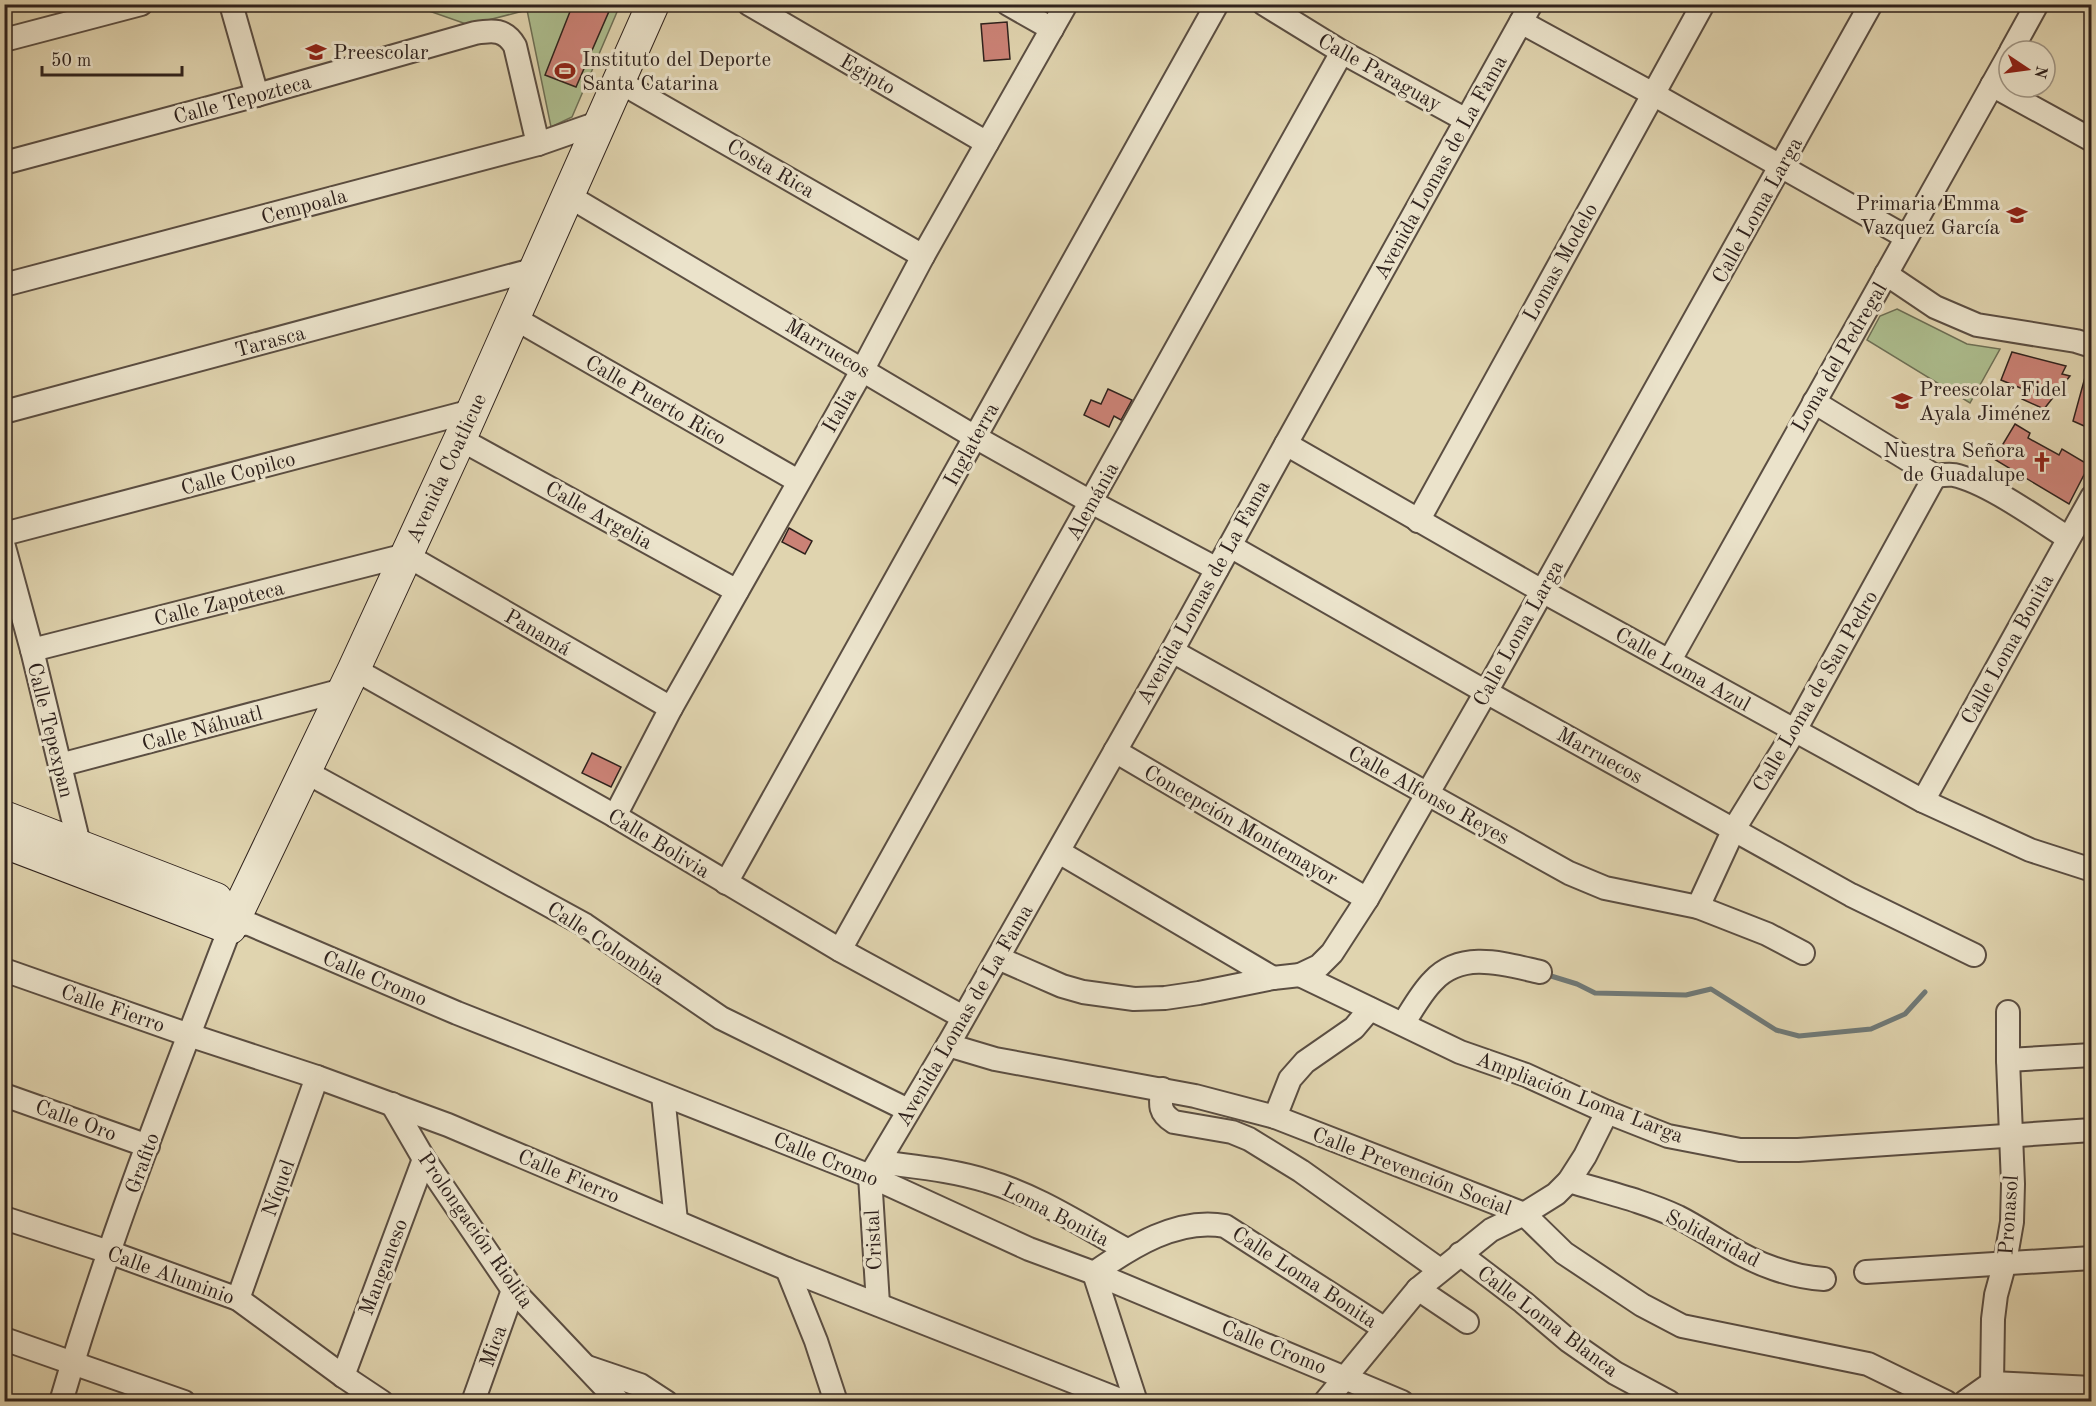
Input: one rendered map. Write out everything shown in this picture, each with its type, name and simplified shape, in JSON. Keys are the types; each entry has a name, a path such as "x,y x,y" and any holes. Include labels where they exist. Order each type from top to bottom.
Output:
{"street":[{"path":"4,40 141,4"},
{"path":"231,4 257,95"},
{"name":"Avenida Coatlicue","path":"239,920 466,425 653,4"},
{"name":"Egipto","path":"749,4 987,143"},
{"path":"1008,4 1052,29"},
{"name":"Italia","path":"615,816 670,708 863,369 923,256 1066,4"},
{"name":"Inglaterra","path":"726,883 1217,4"},
{"name":"Calle Paraguay","path":"1264,4 1342,52 1466,120"},
{"name":"Lomas Modelo","path":"1418,521 1703,4"},
{"name":"Calle Loma Larga","path":"998,958 1062,986 1083,992 1134,999 1165,998 1300,975 1319,966 1332,953 1367,898 1486,692 1871,4"},
{"name":"Loma del Pedregal","path":"2018,39 2037,4"},
{"path":"1526,13 1653,94 1906,237"},
{"name":"Avenida Lomas de La Fama","path":"875,1169 1059,852 1526,13"},
{"name":"Calle Tepozteca","path":"4,163 475,33 501,32 515,46 538,144"},
{"name":"Alemánia","path":"840,950 1342,52"},
{"name":"Loma del Pedregal","path":"1670,660 1997,76"},
{"name":"Costa Rica","path":"618,81 923,256"},
{"path":"1992,85 2091,140"},
{"name":"Cempoala","path":"4,285 538,144 601,122"},
{"name":"Marruecos","path":"567,195 975,436 1216,569"},
{"name":"Tarasca","path":"4,412 536,269"},
{"path":"1886,274 1935,307 1977,325 2076,341 2091,346"},
{"name":"Calle Puerto Rico","path":"514,318 798,481"},
{"path":"1814,402 1935,476 1951,474 1967,478 2068,538"},
{"name":"Calle Copilco","path":"4,534 466,425"},
{"name":"Calle Argelia","path":"466,425 737,591"},
{"name":"Calle Loma Azul","path":"1286,444 1542,591 1670,660 1794,732 1923,801 2030,850 2091,870"},
{"name":"Calle Loma de San Pedro","path":"1698,907 1734,829 1794,732 1935,476"},
{"name":"Calle Loma Bonita","path":"1923,801 2091,497"},
{"name":"Marruecos","path":"1230,546 1486,692 1851,895 1974,955"},
{"name":"Calle Tepexpan","path":"4,547 32,650 79,844"},
{"name":"Calle Zapoteca","path":"32,650 406,555"},
{"name":"Panamá","path":"406,555 670,708"},
{"name":"Calle Alfonso Reyes","path":"1172,651 1569,873 1588,882 1637,895 1698,907 1767,934 1803,953"},
{"name":"Calle Bolivia","path":"349,680 615,816 840,950 963,1017"},
{"name":"Calle Náhuatl","path":"60,765 349,680"},
{"name":"Concepción Montemayor","path":"1115,750 1367,898"},
{"name":"Calle Colombia","path":"306,772 585,925 722,1018 908,1110"},
{"name":"Calle Cromo","path":"4,817 79,844 239,920 457,1013 663,1095 875,1169 1029,1249 1094,1273 1402,1401"},
{"name":"Calle Cromo","path":"4,842 239,920"},
{"path":"1059,852 1273,978"},
{"name":"Grafito","path":"61,1401 109,1252 189,1035 239,920"},
{"path":"1403,1024 1431,983 1455,965 1485,961 1540,972"},
{"name":"Calle Fierro","path":"4,970 317,1077 448,1125 787,1269 1125,1401"},
{"name":"Ampliación Loma Larga","path":"1300,975 1461,1052 1526,1075 1607,1112 1668,1136 1740,1150 1798,1150 2091,1130"},
{"path":"1275,1117 1290,1079 1305,1062 1354,1028 1370,1009"},
{"name":"Pronasol","path":"1992,1383 1993,1319 1996,1295 2006,1262 2012,1222 2008,1012"},
{"name":"Calle Prevención Social","path":"948,1045 995,1059 1162,1089 1275,1117 1524,1214 1580,1264 1642,1305 1682,1326 1868,1364 1946,1401"},
{"path":"2008,1060 2091,1055"},
{"name":"Níquel","path":"238,1299 317,1077"},
{"path":"1162,1089 1161,1111 1166,1117 1174,1122 1232,1132 1250,1139 1301,1171 1440,1270"},
{"name":"Calle Oro","path":"4,1095 148,1146"},
{"path":"663,1095 676,1221"},
{"name":"Prolongación Riolita","path":"392,1104 424,1159 513,1290 612,1398"},
{"path":"1325,1401 1418,1289 1491,1230 1524,1214 1556,1194 1569,1181 1585,1156 1607,1112"},
{"name":"Manganeso","path":"342,1376 424,1159"},
{"name":"Loma Bonita","path":"875,1169 958,1173 988,1181 1052,1207 1127,1250"},
{"name":"Cristal","path":"875,1169 872,1234 878,1304"},
{"name":"Solidaridad","path":"1569,1181 1675,1215 1750,1259 1774,1268 1824,1279"},
{"name":"Calle Aluminio","path":"4,1218 109,1252 238,1299 342,1376 382,1401"},
{"name":"Calle Loma Bonita","path":"1094,1273 1127,1250 1178,1228 1211,1223 1225,1226 1385,1329"},
{"name":"Calle Loma Blanca","path":"1460,1254 1578,1347 1615,1373 1669,1401"},
{"path":"1866,1272 2091,1258"},
{"path":"787,1269 816,1341 836,1401"},
{"path":"1094,1273 1136,1401"},
{"path":"1418,1289 1467,1322"},
{"name":"Mica","path":"473,1401 513,1290"},
{"path":"4,1339 184,1401"},
{"path":"582,1365 640,1385 666,1401"},
{"path":"1965,1401 1992,1383 2091,1388"}],"green space":[{"name":"Instituto del Deporte Santa Catarina","path":"412,5 620,5 572,117 551,127 527,10 469,25"},
{"path":"1897,309 1967,344 2000,349 1970,403 1867,340 1880,316"}],"building":[{"path":"573,4 601,4 610,9 576,87 545,75"},
{"path":"1007,22 1010,59 984,61 981,24"},
{"path":"2012,352 2066,366 2062,374 2070,376 2044,409 2022,399 2023,389 2001,380"},
{"path":"2087,370 2091,370 2091,429 2073,421"},
{"path":"1108,389 1132,400 1121,420 1114,416 1109,427 1084,415 1091,400 1101,404"},
{"name":"Nuestra Señora de Guadalupe","path":"2015,424 2030,433 2028,438 2059,455 2062,449 2089,465 2069,504 1994,459"},
{"path":"789,528 812,541 805,554 782,542"},
{"path":"592,753 621,767 611,787 582,773"}],"waterway":[{"path":"1551,976 1577,984 1595,993 1686,995 1711,989 1776,1030 1799,1036 1871,1029 1905,1014 1925,992"}],"place":[{"name":"Preescolar","path":"316,52"},
{"name":"Instituto del Deporte Santa Catarina","path":"565,71"},
{"name":"Primaria Emma Vazquez García","path":"2017,215"},
{"name":"Preescolar Fidel Ayala Jiménez","path":"1902,401"},
{"name":"Nuestra Señora de Guadalupe","path":"2042,462"}]}
